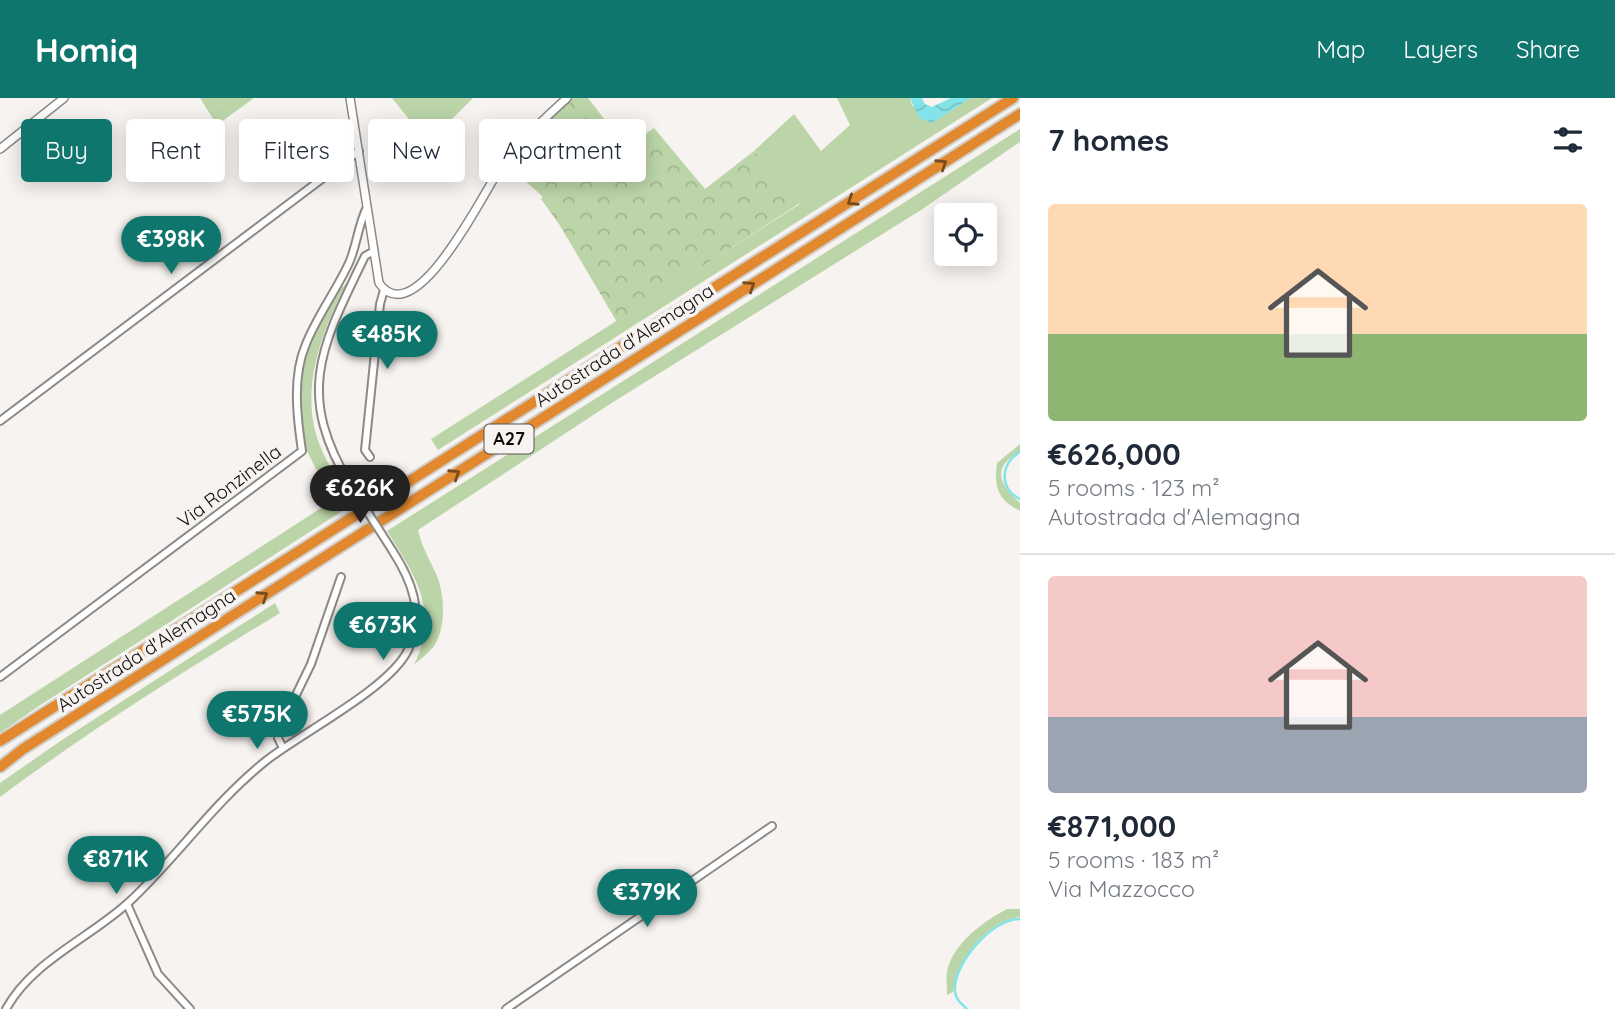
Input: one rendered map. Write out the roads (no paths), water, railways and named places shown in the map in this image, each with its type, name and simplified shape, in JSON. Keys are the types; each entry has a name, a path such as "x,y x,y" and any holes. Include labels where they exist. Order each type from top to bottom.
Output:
{"highway":[{"name":"Autostrada d'Alemagna","path":"0,741 1013,98"},
{"name":"Autostrada d'Alemagna","path":"0,767 47,734 1020,114"}],"street":[{"path":"0,149 64,98"},
{"name":"Via Ronzinella","path":"350,98 382,287 365,450 370,457"},
{"path":"382,287 392,294 409,290 435,270 452,249 501,167 519,143 567,98"},
{"path":"0,421 359,151"},
{"name":"Via Ronzinella","path":"0,677 302,451 297,418 298,378 305,345 348,265 355,248 360,222 368,205"},
{"path":"6,1009 16,992 29,979 127,904 247,777 283,748 380,683 405,655 415,626 415,599 407,575 333,455 323,430 318,403 318,374 322,355 365,256 374,251"},
{"path":"283,748 278,738 279,730 311,664 341,577"},
{"path":"506,1009 772,826"},
{"path":"127,904 158,974 190,1009"}],"water":[{"path":"910,98 922,98 925,104 932,107 951,98 971,98 932,123 919,118"}],"waterway":[{"path":"1020,452 1009,463 1005,476 1008,489 1020,499"},
{"path":"967,1009 958,1000 955,992 956,981 967,956 998,926 1020,919"}]}
